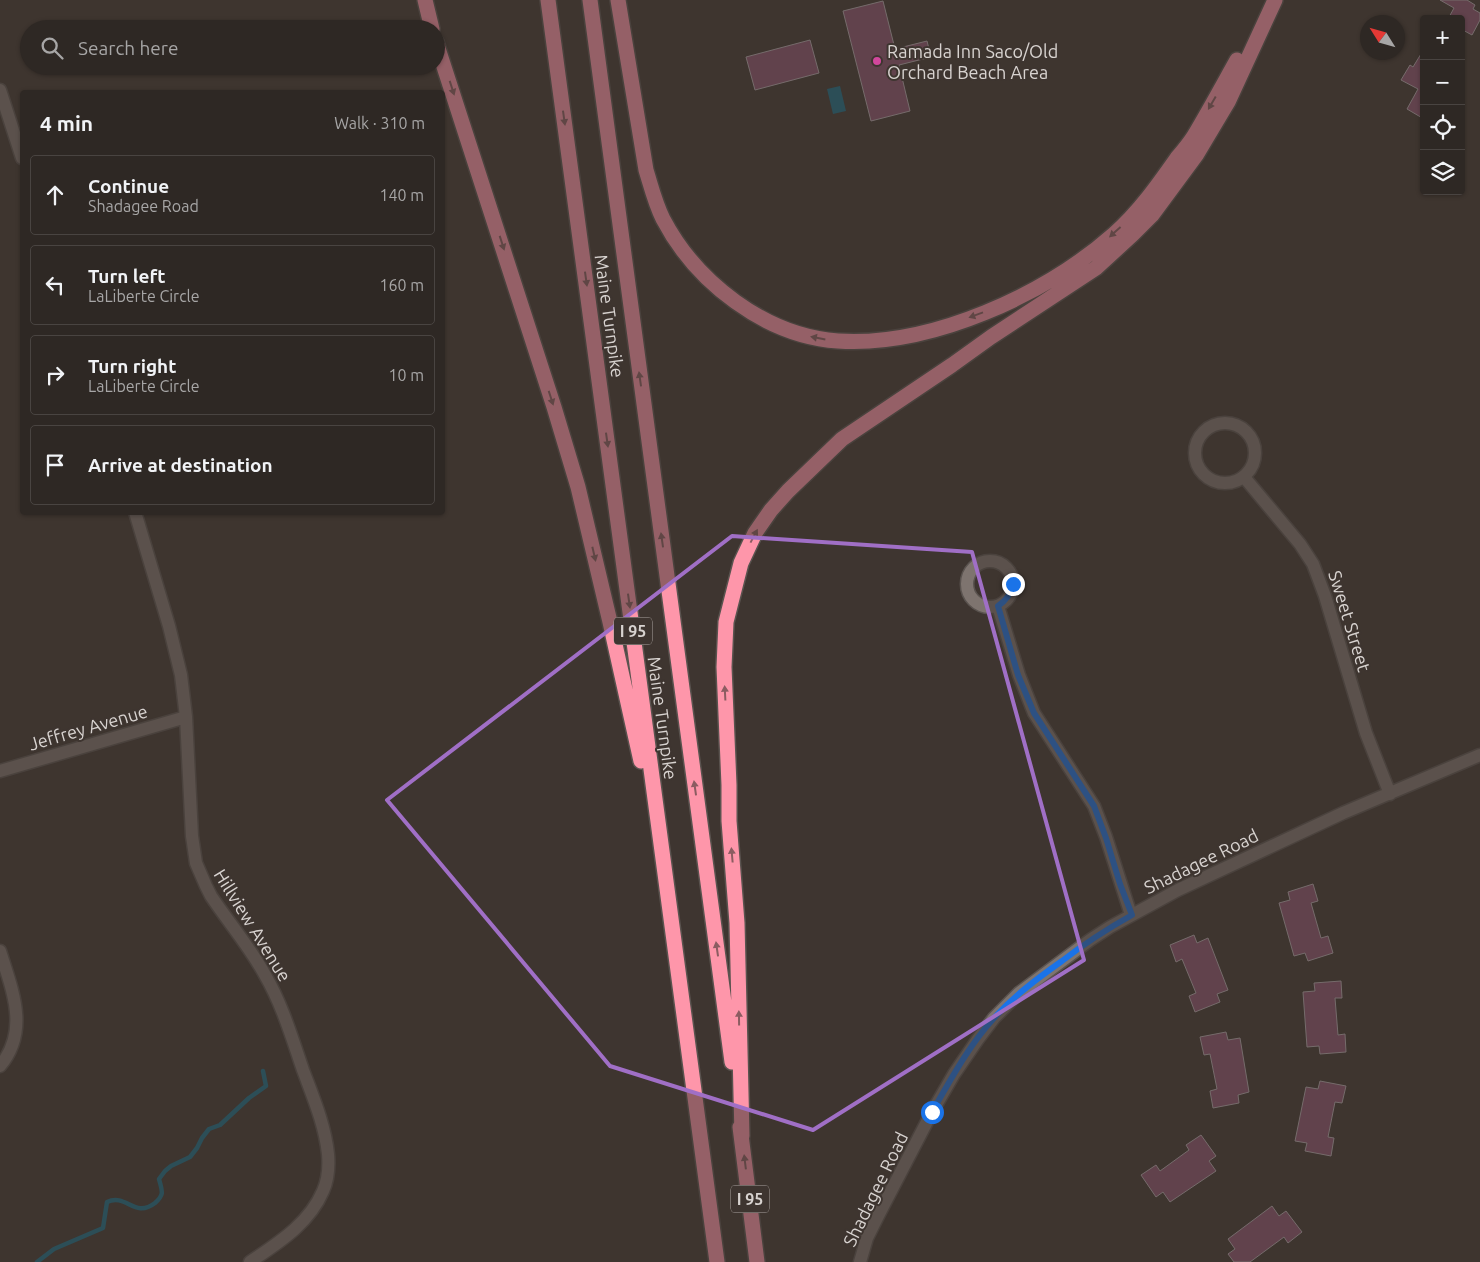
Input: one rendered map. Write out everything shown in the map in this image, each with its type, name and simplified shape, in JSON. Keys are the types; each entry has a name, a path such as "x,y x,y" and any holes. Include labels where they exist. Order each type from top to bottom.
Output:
{"highway":[{"path":"424,0 430,20"},
{"path":"541,0 560,84"},
{"name":"Maine Turnpike","path":"548,0 717,1262"},
{"name":"Maine Turnpike","path":"590,0 742,1136 757,1262"},
{"path":"618,0 646,170 653,196 662,218 675,239 702,274 716,287 758,316 782,327 816,338 858,341 878,340 920,333 945,326 1009,302 1063,272 1114,234 1134,214 1193,137 1273,0"},
{"path":"742,1136 737,923 729,821 724,667 726,622 742,563 755,533 771,510 788,491 842,439 999,331 1096,268 1133,234 1152,214 1193,160 1228,102 1273,0"},
{"path":"445,70 554,407 578,488 664,864"}],"street":[{"path":"0,90 20,152"},
{"path":"1227,423 1244,429 1250,436 1254,444 1254,462 1244,477 1228,484 1219,483 1210,480 1198,467 1195,450 1202,433 1209,427 1227,423"},
{"name":"Sweet Street","path":"1244,477 1300,544 1313,564 1325,596 1366,733 1390,794"},
{"name":"Hillview Avenue","path":"136,515 169,626 181,675 186,717 192,836 196,862 211,896 254,956 274,992 290,1031 319,1115 326,1142 328,1168 323,1191 310,1212 291,1233 250,1262"},
{"path":"998,606 1018,675 1034,713 1094,806 1132,915"},
{"name":"Jeffrey Avenue","path":"0,771 186,717"},
{"name":"Shadagee Road","path":"860,1262 868,1238 932,1112 954,1074 978,1039 1006,1005 1035,980 1090,940 1132,915 1212,873 1342,813 1480,755"},
{"path":"0,951 14,1000 17,1022 14,1041 8,1055 0,1066"}],"highlighted area":[{"path":"732,536 972,552 1084,960 813,1130 610,1066 387,800"}],"water":[{"path":"840,86 846,111 833,114 827,89"}],"building":[{"path":"1440,0 1467,0 1475,5 1473,9 1480,13 1480,20 1472,35 1465,31 1465,15 1450,15 1454,8"},
{"name":"Ramada Inn Saco/Old Orchard Beach Area","path":"883,1 895,49 927,41 931,57 899,65 910,111 871,121 843,11"},
{"path":"810,40 819,73 755,90 746,57"},
{"path":"1420,56 1420,117 1407,109 1418,89 1401,80 1410,65 1413,67"},
{"path":"1313,884 1318,901 1311,903 1321,938 1328,936 1333,953 1308,961 1305,953 1294,956 1279,903 1290,900 1288,892"},
{"path":"1194,935 1197,943 1208,938 1228,990 1217,994 1220,1002 1195,1012 1189,996 1196,993 1182,959 1176,962 1170,945"},
{"path":"1341,981 1342,998 1335,998 1338,1035 1345,1034 1346,1052 1320,1054 1319,1046 1307,1047 1303,992 1315,991 1314,983"},
{"path":"1226,1032 1228,1040 1240,1038 1249,1092 1238,1095 1239,1103 1213,1108 1210,1091 1217,1089 1210,1054 1204,1055 1200,1037"},
{"path":"1320,1081 1346,1086 1342,1103 1335,1102 1328,1137 1334,1138 1331,1156 1305,1151 1307,1143 1295,1141 1306,1087 1318,1089"},
{"path":"1201,1135 1216,1156 1209,1161 1216,1171 1170,1202 1163,1192 1156,1197 1141,1175 1156,1165 1160,1171 1189,1150 1186,1145"},
{"path":"1272,1206 1279,1216 1286,1211 1302,1232 1288,1243 1284,1237 1250,1262 1234,1262 1228,1254 1235,1249 1228,1239"}],"waterway":[{"path":"37,1262 54,1249 103,1228 107,1202 120,1201 141,1208 155,1203 161,1195 162,1189 159,1179 165,1171 190,1157 209,1129 220,1125 249,1098 266,1086 263,1071"}],"place":[{"name":"Ramada Inn Saco/Old Orchard Beach Area","path":"877,61"}],"route":[{"path":"932,1112 954,1074 978,1039 1006,1005 1035,980 1090,940 1132,915 1094,806 1042,727 1018,675 998,606 1005,602 1012,592 1013,584"}]}
